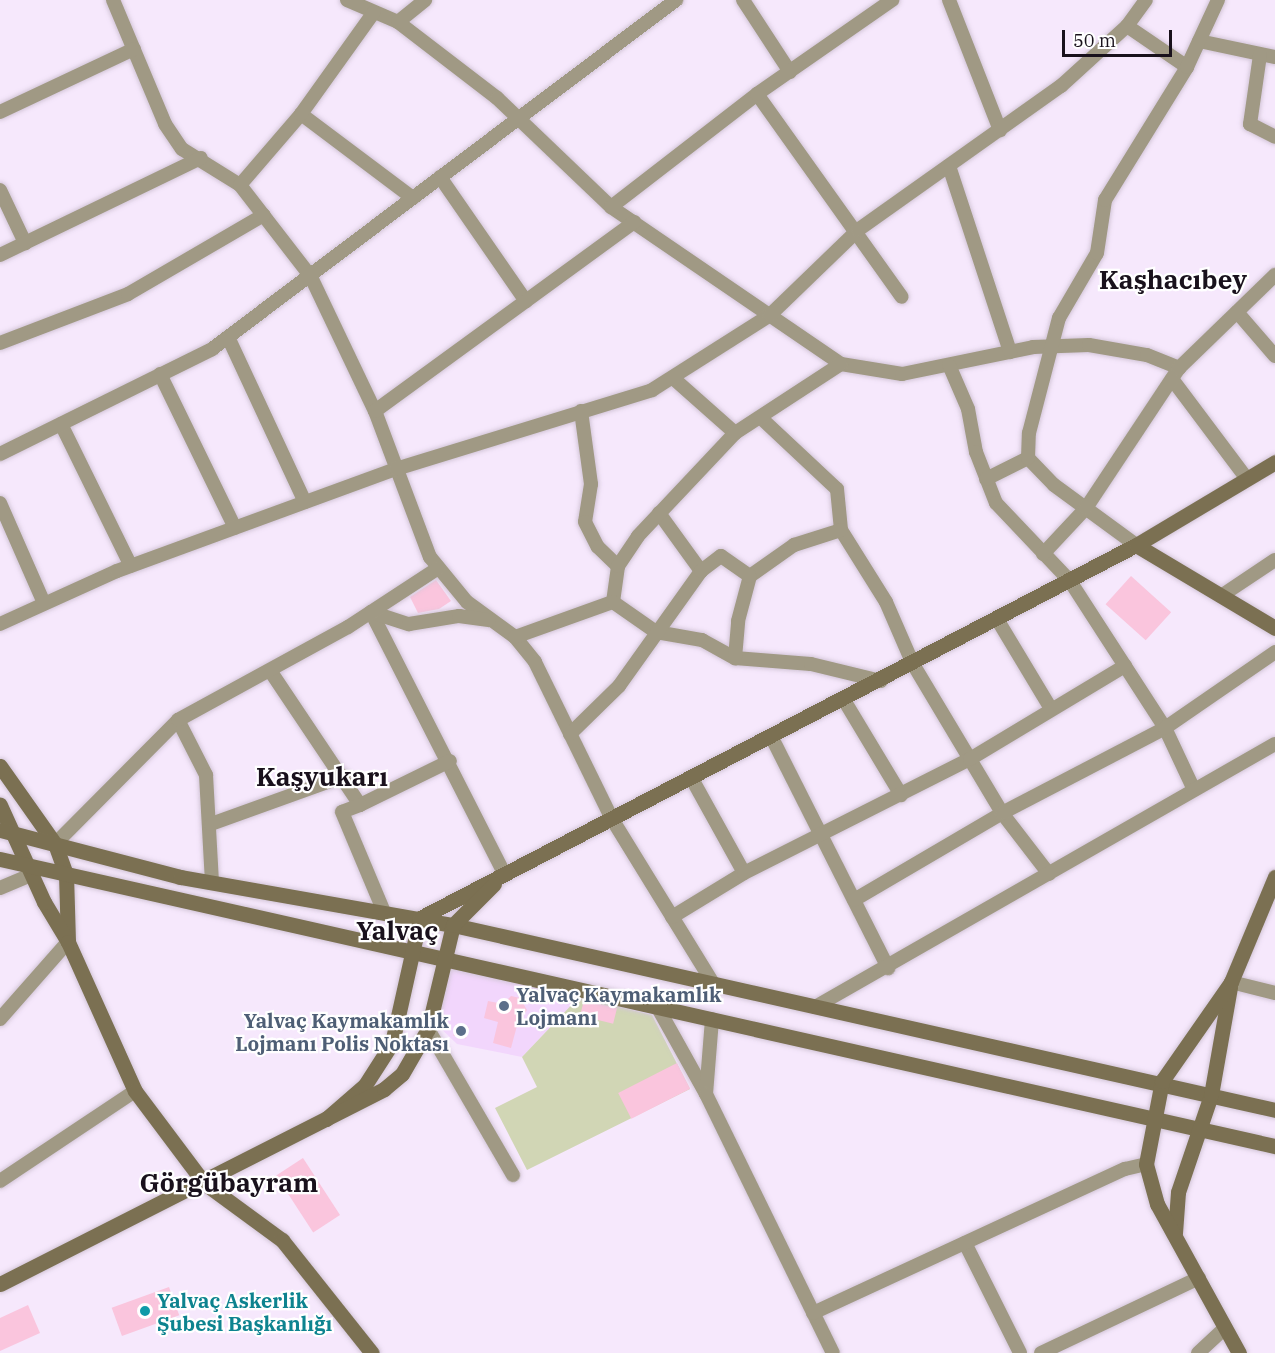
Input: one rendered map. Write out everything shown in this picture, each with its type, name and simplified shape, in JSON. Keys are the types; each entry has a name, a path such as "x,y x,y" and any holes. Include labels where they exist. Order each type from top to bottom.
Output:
{"street":[{"path":"113,0 165,124 182,149 201,158 240,185 311,277 375,411 396,469 438,568 467,603 515,637 535,662 612,819 713,983"},
{"path":"347,0 398,22 516,116 611,207 841,364 902,374 1010,352 1054,346 1089,345 1146,354 1175,373 1247,479"},
{"path":"398,22 425,0"},
{"path":"0,454 160,374 228,337 311,277 516,116 676,0"},
{"path":"743,0 790,72"},
{"path":"611,207 758,94 892,0"},
{"path":"949,0 1000,130"},
{"path":"0,624 131,566 396,469 652,390 770,315 858,230 1061,86 1127,26 1146,0"},
{"path":"1028,458 1029,433 1054,346 1059,318 1097,253 1106,200 1187,67 1218,0"},
{"path":"240,185 301,114 374,12"},
{"path":"1127,26 1187,67"},
{"path":"1199,41 1275,57"},
{"path":"0,111 134,49"},
{"path":"1260,55 1250,124 1275,137"},
{"path":"758,94 858,230 902,297"},
{"path":"301,114 413,198"},
{"path":"0,255 201,158"},
{"path":"949,166 1010,352"},
{"path":"440,177 526,301"},
{"path":"0,190 25,243"},
{"path":"0,344 128,294 264,215"},
{"path":"375,411 634,222"},
{"path":"1043,554 1086,508 1175,373 1275,275"},
{"path":"1237,312 1275,356"},
{"path":"228,337 305,502"},
{"path":"613,603 618,566 659,513 735,433 841,364"},
{"path":"949,365 968,409 986,479 996,503 1070,580 1165,728 1194,790"},
{"path":"160,374 235,528"},
{"path":"673,378 735,433"},
{"path":"581,411 591,484 585,522 598,546 618,566"},
{"path":"761,418 837,489 841,530 886,602 913,664 1002,813 1049,874"},
{"path":"61,424 131,566"},
{"path":"986,479 1028,458"},
{"path":"1028,458 1086,508 1136,546 1275,628"},
{"path":"326,1119 365,1085 392,1043 420,918 504,873 772,738 1136,546 1275,462"},
{"path":"0,503 44,603"},
{"path":"659,513 701,570"},
{"path":"735,658 738,621 750,576 794,545 841,530"},
{"path":"570,734 619,686 701,570 721,556 750,576"},
{"path":"1221,596 1275,560"},
{"path":"55,844 178,720 228,689 271,672 371,612 438,568"},
{"path":"613,603 656,632 702,640 735,658 811,664 881,681"},
{"path":"515,637 613,603"},
{"path":"371,612 409,624 459,616 492,620"},
{"path":"371,612 450,761 504,873"},
{"path":"998,619 1051,709"},
{"path":"854,900 1002,813 1165,728 1275,652"},
{"path":"672,917 744,873 822,837 970,759 1125,666"},
{"path":"271,672 344,776 360,805"},
{"path":"844,700 901,795"},
{"path":"178,720 206,775 211,824 212,882"},
{"path":"772,738 888,968"},
{"path":"815,1007 888,968 1275,744"},
{"path":"384,912 342,812 450,761"},
{"path":"0,766 55,844 66,874 68,942 0,1019"},
{"path":"211,824 344,776"},
{"path":"692,778 744,873"},
{"path":"0,805 6,831 32,871 68,942 135,1091 204,1183 282,1240 372,1353"},
{"path":"6,831 212,882 453,925 815,1007 1162,1081 1275,1110"},
{"path":"0,860 32,871 66,874 1202,1132 1275,1146"},
{"path":"0,888 32,871"},
{"path":"0,1284 361,1103 402,1074 428,1029 453,925 504,873"},
{"path":"1239,1353 1157,1204 1146,1164 1152,1119 1162,1081 1231,981 1275,877"},
{"path":"1231,981 1275,993"},
{"path":"1175,1233 1178,1192 1202,1132 1212,1095 1231,981"},
{"path":"658,1008 706,1094 833,1353"},
{"path":"706,1094 712,1019"},
{"path":"428,1029 513,1175"},
{"path":"0,1181 135,1091"},
{"path":"813,1313 965,1243 1146,1164"},
{"path":"965,1243 1020,1353"},
{"path":"1041,1353 1199,1278"},
{"path":"1198,1353 1226,1328"}],"shaded area":[{"name":"Yalvaç Kaymakamlık Lojmanı","path":"447,966 579,997 522,1057 457,1044 433,1021"}],"green space":[{"path":"579,997 652,1015 690,1089 527,1170 495,1108 537,1087 522,1057"}],"building":[{"path":"1131,576 1171,612 1146,640 1106,604"},
{"path":"436,580 451,601 439,609 418,613 410,597"},
{"name":"Yalvaç Kaymakamlık Lojmanı","path":"511,996 520,998 527,1010 518,1022 511,1048 493,1043 498,1022 484,1018 488,1001 503,1004"},
{"path":"584,1000 617,1008 613,1024 580,1016"},
{"name":"Yalvaç Kaymakamlık Lojmanı Polis Noktası","path":"456,1024 469,1027 466,1039 453,1036"},
{"path":"677,1063 690,1089 631,1119 618,1093"},
{"path":"303,1158 340,1215 313,1232 276,1175"},
{"name":"Yalvaç Askerlik Şubesi Başkanlığı","path":"169,1287 179,1315 122,1336 112,1308"},
{"path":"28,1305 40,1333 0,1351 0,1318"}],"place":[{"name":"Yalvaç Kaymakamlık Lojmanı","path":"504,1006"},
{"name":"Yalvaç Kaymakamlık Lojmanı Polis Noktası","path":"461,1031"},
{"name":"Yalvaç Askerlik Şubesi Başkanlığı","path":"145,1311"}],"district":[{"name":"Kaşhacıbey","path":"1173,280"},
{"name":"Kaşyukarı","path":"322,777"},
{"name":"Yalvaç","path":"397,931"},
{"name":"Görgübayram","path":"229,1183"}]}
